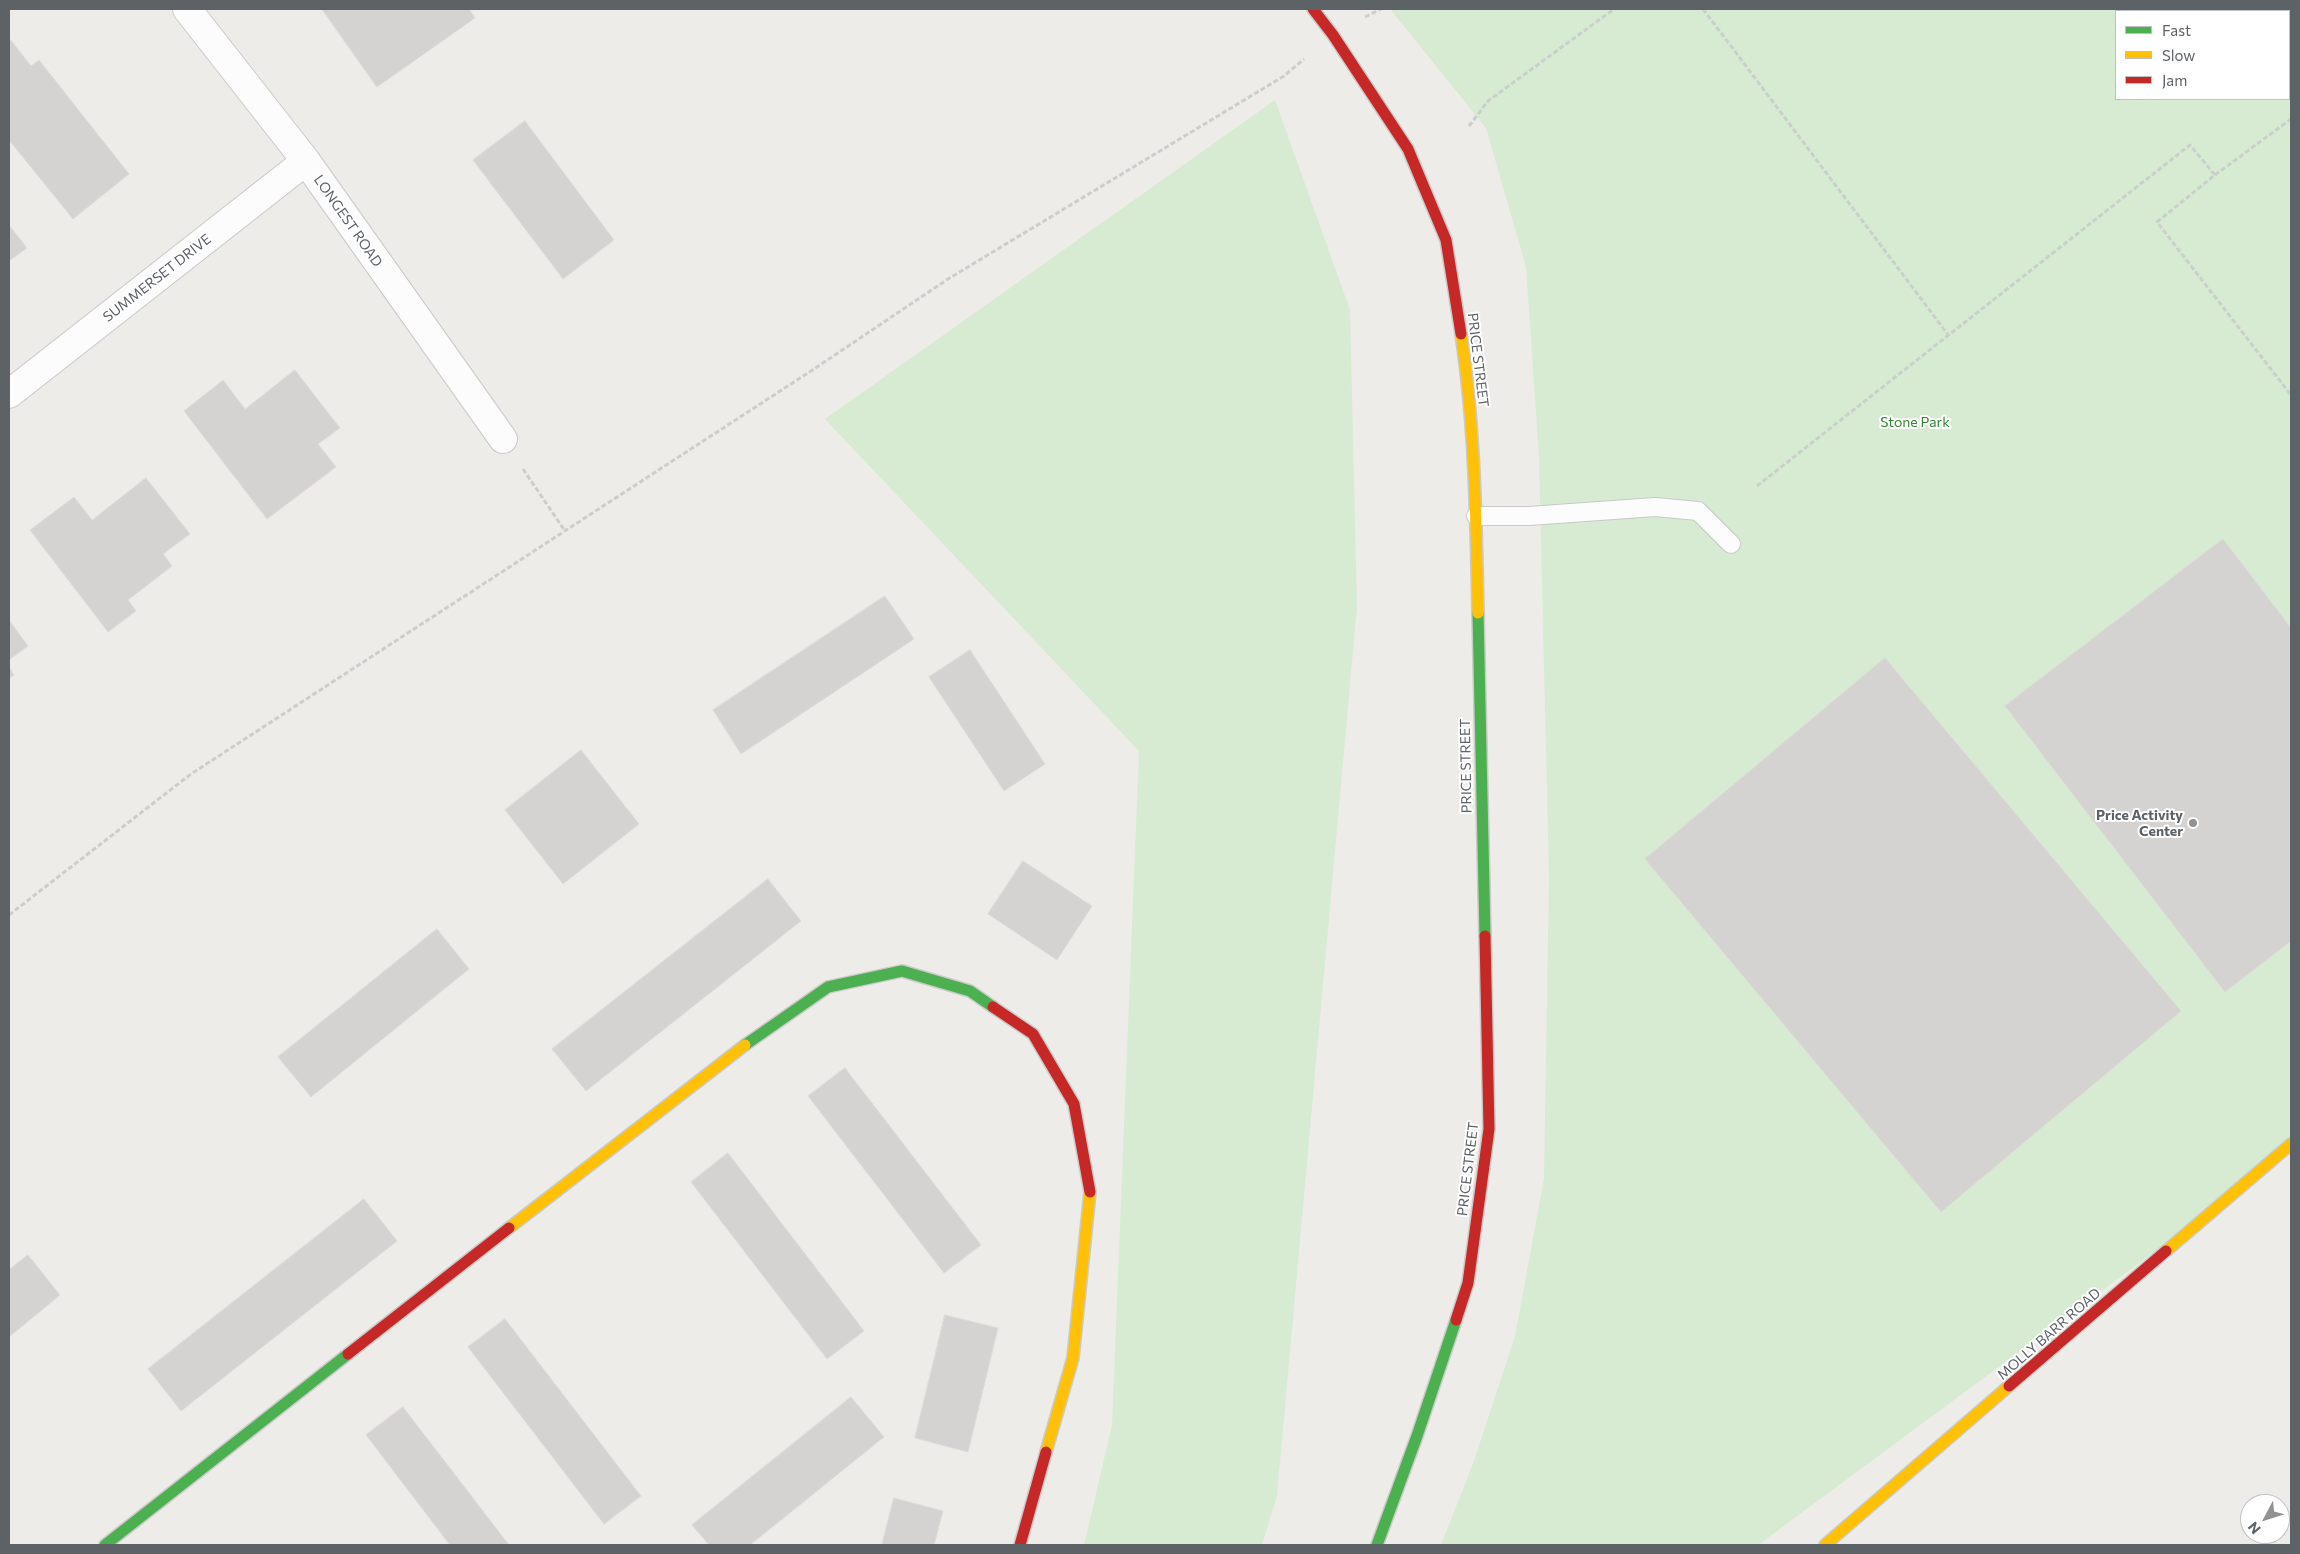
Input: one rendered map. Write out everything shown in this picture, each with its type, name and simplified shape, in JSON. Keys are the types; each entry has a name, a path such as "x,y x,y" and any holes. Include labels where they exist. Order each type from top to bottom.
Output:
{"street":[{"name":"LONGEST ROAD","path":"187,9 306,161 503,439"},
{"name":"PRICE STREET","path":"1313,9 1333,35 1408,149 1446,240 1468,381 1476,516 1489,1129 1468,1284 1417,1436 1377,1545"},
{"name":"SUMMERSET DRIVE","path":"9,394 306,161"},
{"path":"105,1545 536,1206 769,1026 828,987 902,972 970,991 1033,1034 1074,1104 1090,1188 1073,1358 1020,1545"},
{"name":"MOLLY BARR ROAD","path":"1825,1545 2291,1144"}],"lane":[{"path":"1476,516 1529,516 1655,506 1698,511 1731,544"}],"path":[{"path":"1469,126 1488,101 1614,9"},
{"path":"1703,9 1949,336"},
{"path":"9,915 191,774 814,369 948,279 1284,76 1333,35"},
{"path":"2291,119 2215,175 2157,222 2291,395"},
{"path":"1756,486 2190,145 2215,175"},
{"path":"503,439 565,531"}],"green space":[{"name":"Stone Park","path":"1390,9 2291,9 2291,1143 2242,1187 1758,1545 1441,1545 1474,1461 1515,1336 1544,1179 1549,876 1539,457 1526,267 1486,128"},
{"path":"1275,100 1350,310 1357,607 1277,1496 1262,1545 1084,1545 1112,1425 1139,751 825,419"}],"building":[{"path":"322,9 469,9 475,18 377,87"},
{"path":"9,38 31,66 39,60 129,174 73,219 9,140"},
{"path":"525,121 614,240 563,279 473,160"},
{"path":"9,225 27,248 9,261"},
{"path":"295,370 340,428 318,444 336,467 267,519 184,411 223,380 245,409"},
{"path":"146,478 190,534 163,554 172,566 128,600 136,611 108,632 30,530 74,497 92,520"},
{"name":"Price Activity Center","path":"2223,539 2291,628 2291,941 2225,992 2005,706"},
{"path":"885,596 914,639 741,754 713,710"},
{"path":"9,620 28,646 9,660"},
{"path":"970,650 1045,764 1004,791 929,677"},
{"path":"1885,658 2181,1011 1941,1212 1645,859"},
{"path":"9,667 14,675 9,679"},
{"path":"581,750 639,824 563,884 505,810"},
{"path":"1023,861 1092,906 1057,960 988,914"},
{"path":"768,879 801,921 586,1091 552,1049"},
{"path":"437,929 469,969 311,1097 278,1057"},
{"path":"845,1068 981,1245 944,1273 808,1096"},
{"path":"728,1153 864,1331 827,1359 691,1182"},
{"path":"364,1199 397,1241 181,1411 148,1369"},
{"path":"28,1255 60,1295 9,1337 9,1270"},
{"path":"945,1315 998,1328 968,1452 915,1438"},
{"path":"505,1319 641,1496 604,1524 468,1347"},
{"path":"851,1397 884,1437 750,1545 709,1545 692,1525"},
{"path":"403,1407 509,1545 450,1545 366,1435"},
{"path":"894,1498 943,1511 934,1545 882,1545"}],"traffic: fast":[{"path":"1478,613 1485,936"},
{"path":"745,1045 828,987 902,971 970,991 993,1007"},
{"path":"1377,1545 1417,1436 1456,1320"},
{"path":"105,1545 348,1354"}],"traffic: slow":[{"path":"1461,334 1472,438 1478,613"},
{"path":"509,1228 745,1045"},
{"path":"2166,1251 2291,1144"},
{"path":"1046,1452 1073,1358 1090,1192"},
{"path":"1825,1545 2009,1386"}],"traffic: jam":[{"path":"1313,9 1333,35 1408,149 1446,240 1461,334"},
{"path":"1456,1320 1468,1283 1489,1129 1485,936"},
{"path":"993,1007 1033,1034 1074,1104 1090,1192"},
{"path":"348,1354 509,1228"},
{"path":"2009,1386 2166,1251"},
{"path":"1020,1545 1046,1452"}],"place":[{"name":"Price Activity Center","path":"2193,823"}]}
